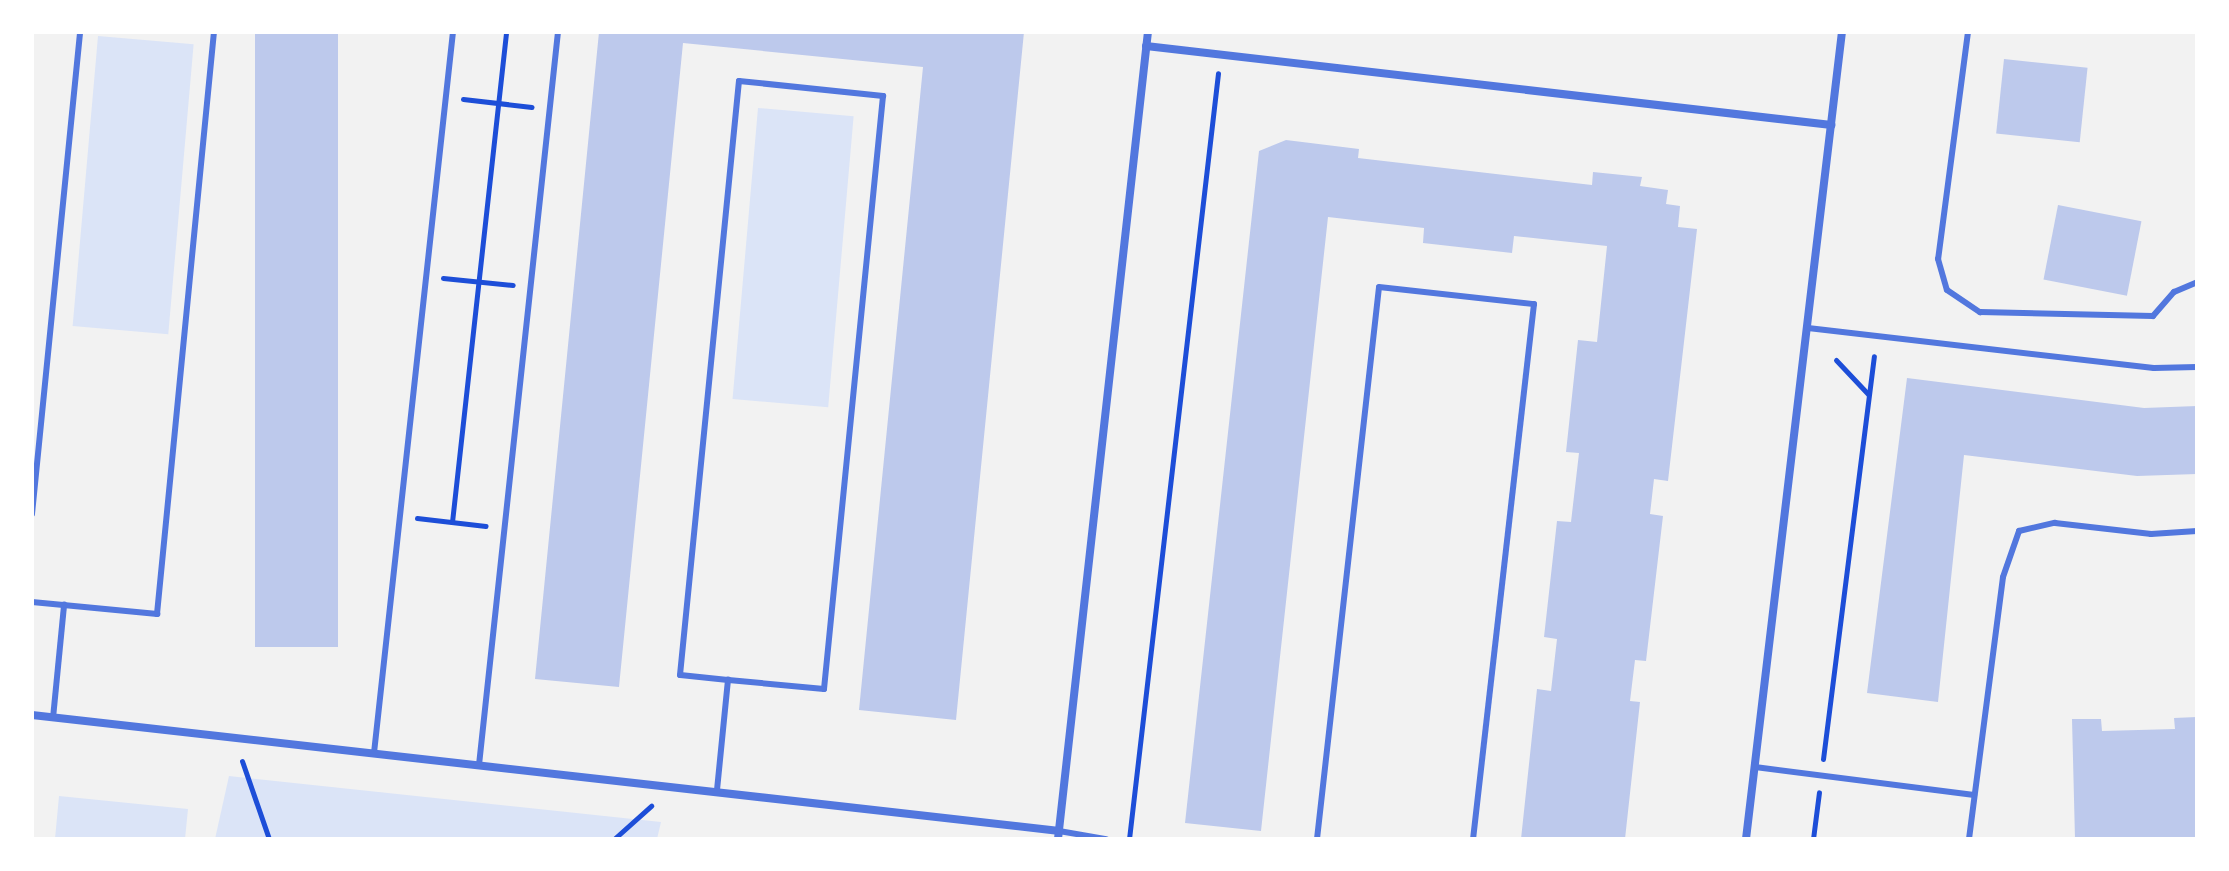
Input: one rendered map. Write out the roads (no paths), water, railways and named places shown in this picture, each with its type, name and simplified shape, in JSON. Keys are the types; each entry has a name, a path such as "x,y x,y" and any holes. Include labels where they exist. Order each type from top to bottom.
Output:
{"street":[{"path":"32,715 717,790 1059,835 1148,32"},
{"path":"1746,839 1842,32"},
{"path":"1146,46 1831,125"}],"lane":[{"path":"32,514 80,32"},
{"path":"32,602 157,614 214,32"},
{"path":"374,753 453,32"},
{"path":"479,765 558,32"},
{"path":"1968,32 1938,259 1947,290 1980,312 2153,316 2174,292 2197,282"},
{"path":"739,81 883,96 824,689 728,680 680,675 739,81"},
{"path":"1317,839 1379,287 1534,304 1473,839"},
{"path":"1808,328 2154,368 2197,367"},
{"path":"1969,839 2003,577 2019,531 2055,523 2151,534 2197,531"},
{"path":"53,718 64,605"},
{"path":"717,790 728,680"},
{"path":"1755,767 1974,795"},
{"path":"1059,835 1106,839"}]}
